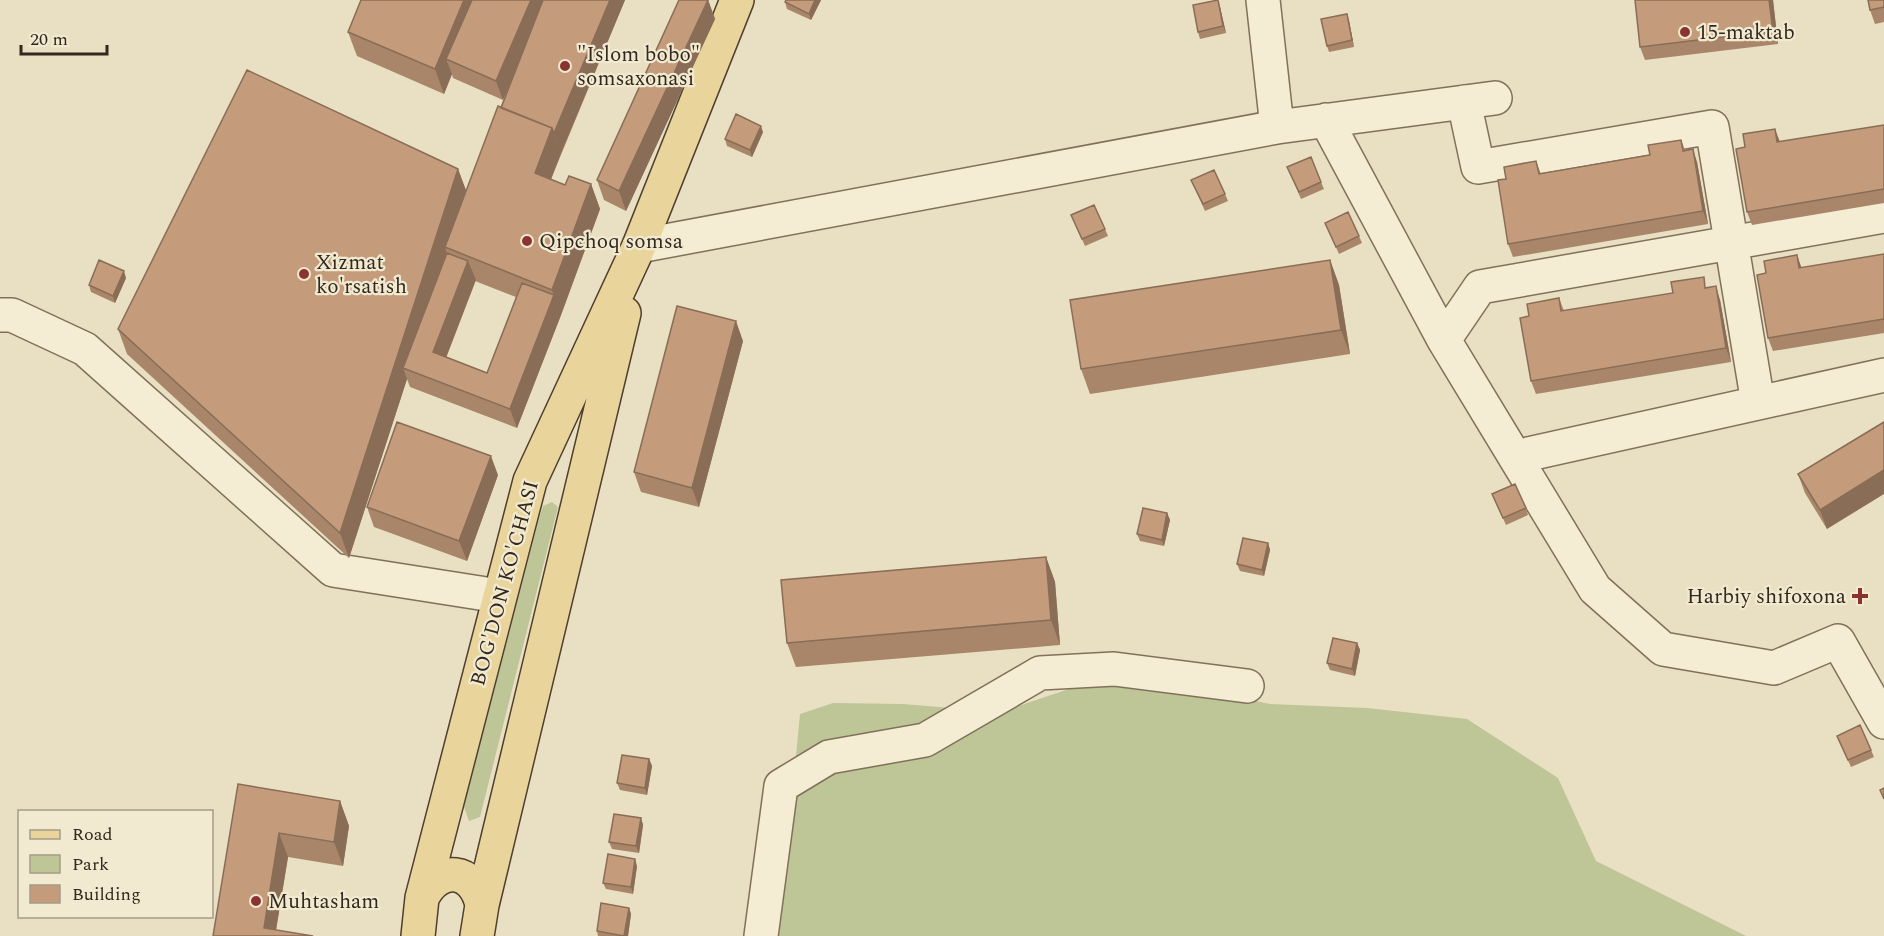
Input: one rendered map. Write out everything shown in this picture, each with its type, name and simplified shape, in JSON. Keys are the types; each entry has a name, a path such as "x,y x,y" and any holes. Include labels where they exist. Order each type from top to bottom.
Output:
{"main road":[{"name":"BOG'DON KO'CHASI","path":"418,936 422,898 530,481 639,246 733,1"},
{"name":"BOG'DON KO'CHASI","path":"480,921 639,246"},
{"path":"422,898 428,885 440,876 455,874 469,880 479,891 480,921"}],"street":[{"path":"1263,0 1277,127"},
{"path":"639,246 1277,127 1480,100 1478,167 1713,127 1730,245 1758,403"},
{"path":"1326,120 1444,340 1595,589 1663,649 1774,668 1838,641 1884,722"},
{"path":"1444,340 1480,287 1730,245 1884,216"},
{"path":"0,315 12,315 85,349 333,570 499,596"},
{"path":"1515,457 1884,375"},
{"path":"761,936 782,786 829,757 925,740 1040,673 1114,669 1248,686"}],"green space":[{"path":"552,502 558,507 480,817 469,821 464,807 537,526 543,506"},
{"path":"1081,685 1198,689 1270,704 1367,708 1467,719 1558,778 1596,861 1746,936 779,936 800,714 833,703 903,704 1000,712"}],"building":[{"path":"361,0 464,0 435,69 348,32"},
{"path":"472,0 531,0 496,81 446,59"},
{"name":"\"Islom bobo\" somsaxonasi","path":"543,0 610,0 554,133 552,128 501,108"},
{"path":"679,0 708,0 619,191 597,180"},
{"path":"786,0 815,0 809,14 785,2"},
{"path":"1218,0 1223,26 1198,32 1193,5"},
{"path":"1635,0 1769,0 1773,31 1640,47"},
{"path":"1868,0 1884,0 1884,7 1870,10"},
{"path":"1347,14 1352,40 1327,46 1321,19"},
{"name":"Xizmat ko'rsatish","path":"247,70 458,169 340,533 118,329"},
{"name":"Qipchoq somsa","path":"498,106 552,128 535,173 565,185 569,176 591,184 552,290 445,247"},
{"path":"736,114 761,126 750,150 725,139"},
{"path":"1884,125 1884,189 1747,212 1736,149 1745,147 1743,134 1775,129 1777,142"},
{"path":"1681,140 1683,151 1693,149 1703,211 1508,244 1498,180 1506,179 1504,167 1536,161 1539,174 1650,155 1648,145"},
{"path":"1311,157 1321,182 1299,192 1287,167"},
{"path":"1214,170 1225,194 1203,204 1191,180"},
{"path":"1094,205 1105,229 1082,239 1071,215"},
{"path":"1348,212 1359,236 1336,247 1325,223"},
{"path":"447,253 468,261 433,352 487,373 522,283 554,295 510,409 403,368"},
{"path":"1884,254 1884,319 1768,338 1757,275 1766,273 1764,261 1797,255 1799,268"},
{"path":"99,260 124,271 113,296 89,285"},
{"path":"1330,260 1341,330 1081,369 1070,300"},
{"path":"1704,277 1705,288 1716,286 1726,348 1531,381 1520,318 1529,316 1527,304 1559,298 1561,311 1673,293 1671,282"},
{"path":"677,306 736,321 692,488 634,472"},
{"path":"397,422 491,456 459,541 367,507"},
{"path":"1884,422 1884,470 1820,510 1798,474"},
{"path":"1515,484 1526,508 1503,518 1492,494"},
{"path":"1143,508 1167,513 1162,540 1137,534"},
{"path":"1243,538 1268,543 1262,570 1237,564"},
{"path":"1046,557 1051,620 787,643 781,580"},
{"path":"1333,638 1357,643 1352,669 1327,663"},
{"path":"1860,725 1871,750 1848,760 1837,736"},
{"path":"622,755 649,759 645,788 617,783"},
{"path":"238,784 340,801 334,842 279,833 264,928 313,936 213,936"},
{"path":"614,814 641,818 636,846 609,842"},
{"path":"608,854 635,859 631,887 603,883"},
{"path":"601,903 629,908 624,936 597,931"}],"place":[{"name":"15-maktab","path":"1685,32"},
{"name":"\"Islom bobo\" somsaxonasi","path":"565,66"},
{"name":"Qipchoq somsa","path":"527,241"},
{"name":"Xizmat ko'rsatish","path":"304,274"},
{"name":"Harbiy shifoxona","path":"1860,596"},
{"name":"Muhtasham","path":"256,901"}]}
